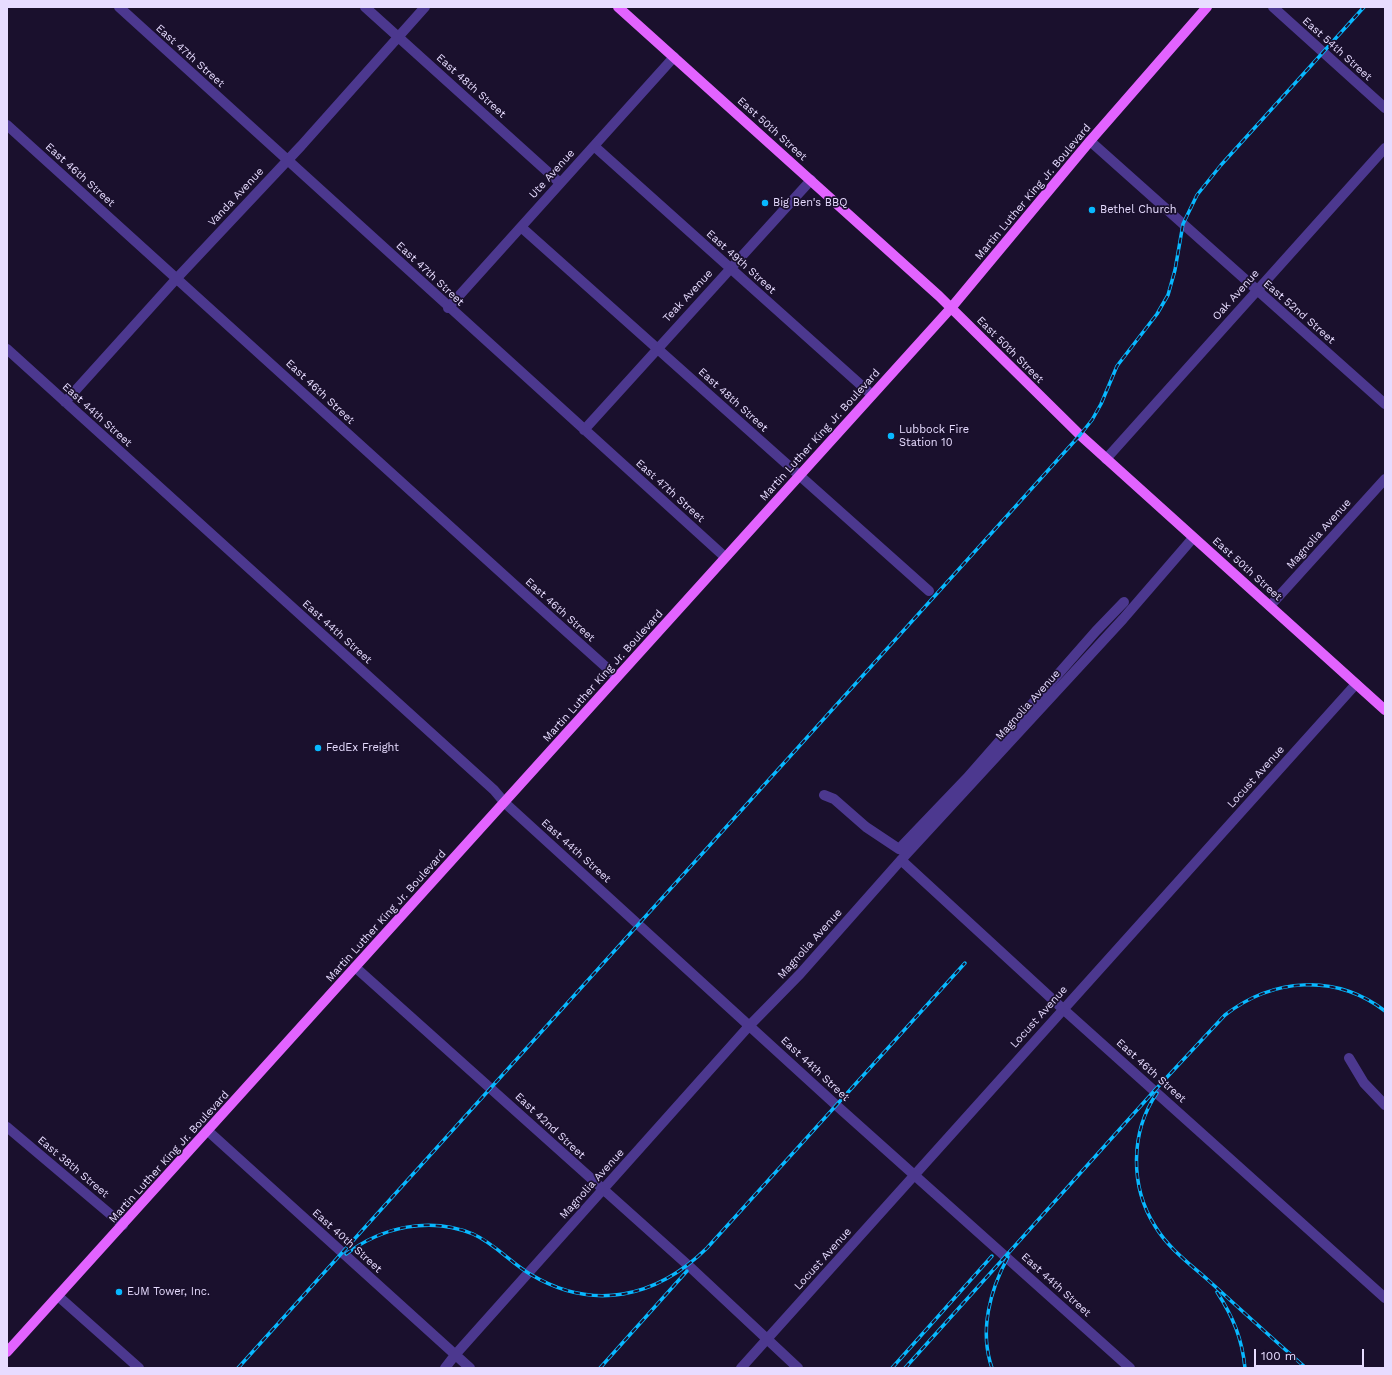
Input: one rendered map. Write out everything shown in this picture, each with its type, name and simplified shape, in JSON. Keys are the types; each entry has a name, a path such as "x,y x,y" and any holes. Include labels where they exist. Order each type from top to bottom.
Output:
{"main road":[{"name":"East 50th Street","path":"618,7 951,308 1064,420 1106,459 1385,710"},
{"name":"Martin Luther King Jr. Boulevard","path":"7,1352 951,308 1090,141 1207,7"}],"street":[{"name":"East 47th Street","path":"119,7 448,308 725,557"},
{"name":"East 48th Street","path":"365,7 560,183"},
{"name":"Vanda Avenue","path":"65,402 425,7"},
{"name":"East 54th Street","path":"1274,7 1385,108"},
{"name":"Ute Avenue","path":"448,308 674,57"},
{"name":"East 46th Street","path":"7,125 617,677"},
{"name":"East 52nd Street","path":"1090,141 1256,291 1385,404"},
{"name":"East 49th Street","path":"594,146 872,395"},
{"name":"Oak Avenue","path":"1106,459 1385,148"},
{"name":"Teak Avenue","path":"584,430 811,180"},
{"name":"East 48th Street","path":"521,227 798,476 813,486 929,591"},
{"name":"East 44th Street","path":"7,349 488,785 505,803 749,1026 1130,1368"},
{"name":"Magnolia Avenue","path":"1270,606 1385,479"},
{"name":"Magnolia Avenue","path":"445,1368 749,1026 800,974 901,860 1123,619 1193,538"},
{"path":"824,795 834,799 866,827 898,849 967,778 1096,631 1124,602"},
{"name":"Locust Avenue","path":"741,1368 1356,684"},
{"name":"East 46th Street","path":"901,860 1063,1009 1385,1298"},
{"name":"East 42nd Street","path":"356,967 602,1190 690,1267 798,1368"},
{"path":"1348,1058 1364,1083 1385,1105"},
{"name":"East 38th Street","path":"7,1127 123,1225"},
{"name":"East 40th Street","path":"208,1131 470,1368"},
{"path":"58,1296 139,1368"}],"railway":[{"path":"238,1368 1080,435 1092,420 1101,404 1117,366 1157,314 1168,295 1175,270 1183,224 1197,195 1221,165 1364,7"},
{"path":"346,1254 375,1237 391,1231 423,1225 440,1226 473,1234 481,1238 530,1274 554,1286 577,1293 600,1296 623,1294 645,1288 667,1278 687,1265 707,1248 965,963"},
{"path":"905,1368 1155,1090 1225,1015 1263,993 1284,987 1304,985 1325,986 1346,990 1366,999 1385,1011"},
{"path":"1157,1093 1148,1108 1142,1125 1136,1160 1141,1194 1147,1211 1155,1226 1166,1241 1180,1255 1306,1368"},
{"path":"892,1368 992,1256"},
{"path":"992,1368 986,1340 988,1311 996,1283 1008,1257"},
{"path":"600,1368 687,1271"},
{"path":"1217,1292 1228,1310 1236,1328 1242,1347 1245,1368"}],"place":[{"name":"Big Ben's BBQ","path":"765,203"},
{"name":"Bethel Church","path":"1092,210"},
{"name":"Lubbock Fire Station 10","path":"891,436"},
{"name":"FedEx Freight","path":"318,748"},
{"name":"EJM Tower, Inc.","path":"119,1292"}]}
